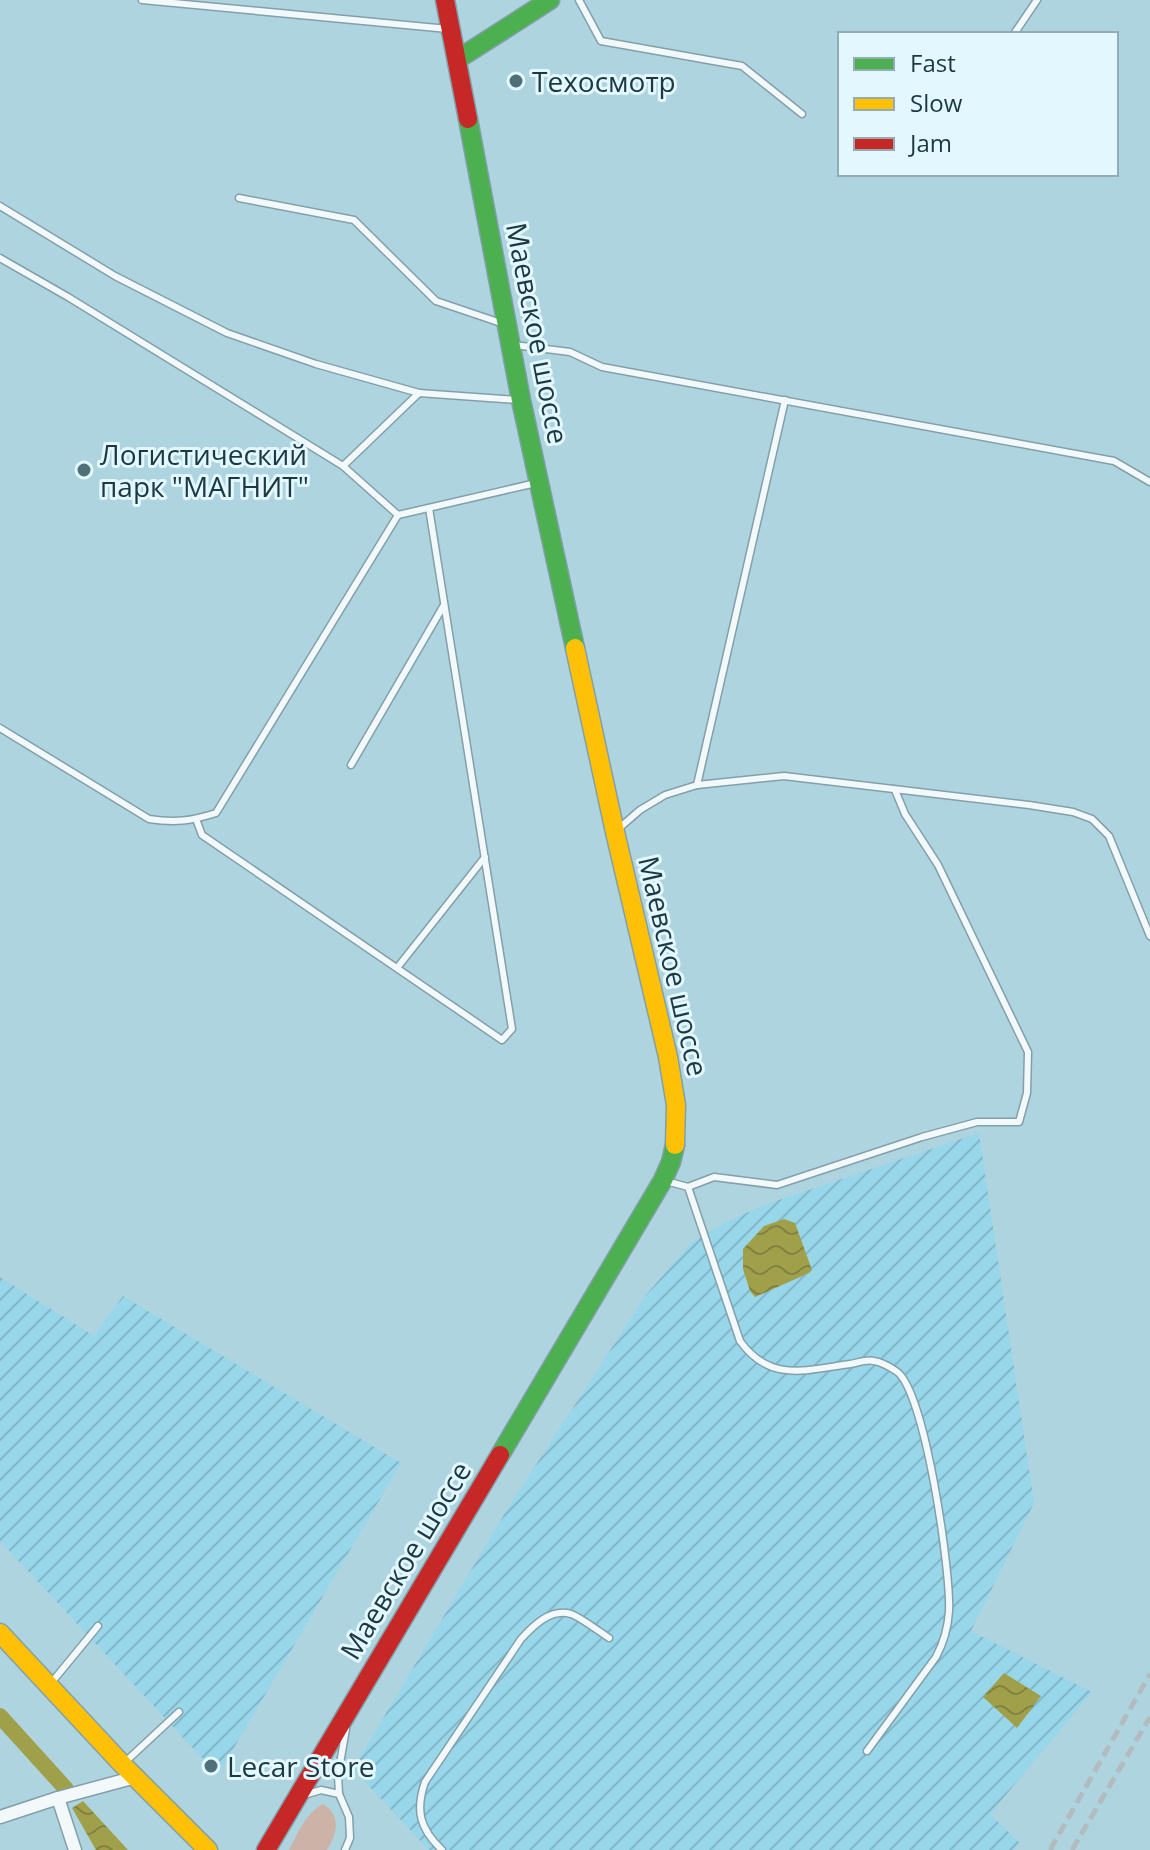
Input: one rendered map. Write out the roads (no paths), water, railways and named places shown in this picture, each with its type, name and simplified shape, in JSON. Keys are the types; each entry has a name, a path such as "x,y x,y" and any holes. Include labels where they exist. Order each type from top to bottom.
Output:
{"street":[{"name":"Маевское шоссе","path":"266,1850 663,1180 676,1138 676,1105 668,1057 615,832 521,400 445,0"},
{"path":"458,59 550,0"},
{"path":"0,1633 208,1850"},
{"path":"0,1817 129,1771"},
{"path":"58,1798 75,1850"}],"lane":[{"path":"142,0 451,29"},
{"path":"579,0 601,41 742,66 802,114"},
{"path":"1015,32 1037,0"},
{"path":"239,198 354,220 436,301 509,335 570,352 602,367 1114,461 1150,482"},
{"path":"0,206 115,276 227,333 316,364 419,393 521,400"},
{"path":"0,258 343,466 398,515"},
{"path":"343,466 419,393"},
{"path":"697,785 785,400"},
{"path":"0,728 149,819 172,823 216,813 398,515 539,482"},
{"path":"196,819 202,835 502,1040 512,1029 429,508"},
{"path":"351,765 444,605"},
{"path":"615,832 640,810 665,795 697,785 784,776 1073,812 1092,819 1109,836 1150,936"},
{"path":"663,1180 688,1187 714,1177 777,1185 977,1122 1019,1122 1027,1093 1028,1052 938,865 905,814 895,790"},
{"path":"397,968 485,857"},
{"path":"688,1187 740,1341 750,1354 764,1365 785,1371 874,1360 900,1373 914,1402 927,1449 940,1520 948,1576 949,1612 945,1641 936,1657 867,1751"},
{"path":"442,1850 424,1828 420,1815 420,1796 425,1782 521,1639 538,1621 559,1613 571,1614 609,1638"},
{"path":"49,1686 98,1626"},
{"path":"345,1850 350,1838 349,1817 339,1794 338,1775 350,1708"},
{"path":"129,1771 179,1712"},
{"path":"298,1797 321,1790 339,1794"}],"water":[{"path":"784,1219 795,1223 812,1270 755,1297 743,1269 743,1249 764,1226"},
{"path":"1004,1673 1041,1696 1017,1728 983,1697"},
{"path":"83,1801 128,1850 96,1850 72,1808"}],"waterway":[{"path":"0,1716 66,1789"}],"railway":[{"path":"1050,1850 1150,1674"},
{"path":"1072,1850 1150,1717"}],"place":[{"name":"Техосмотр","path":"516,81"},
{"name":"Логистический парк \"МАГНИТ\"","path":"84,470"},
{"name":"Lecar Store","path":"211,1766"}]}
